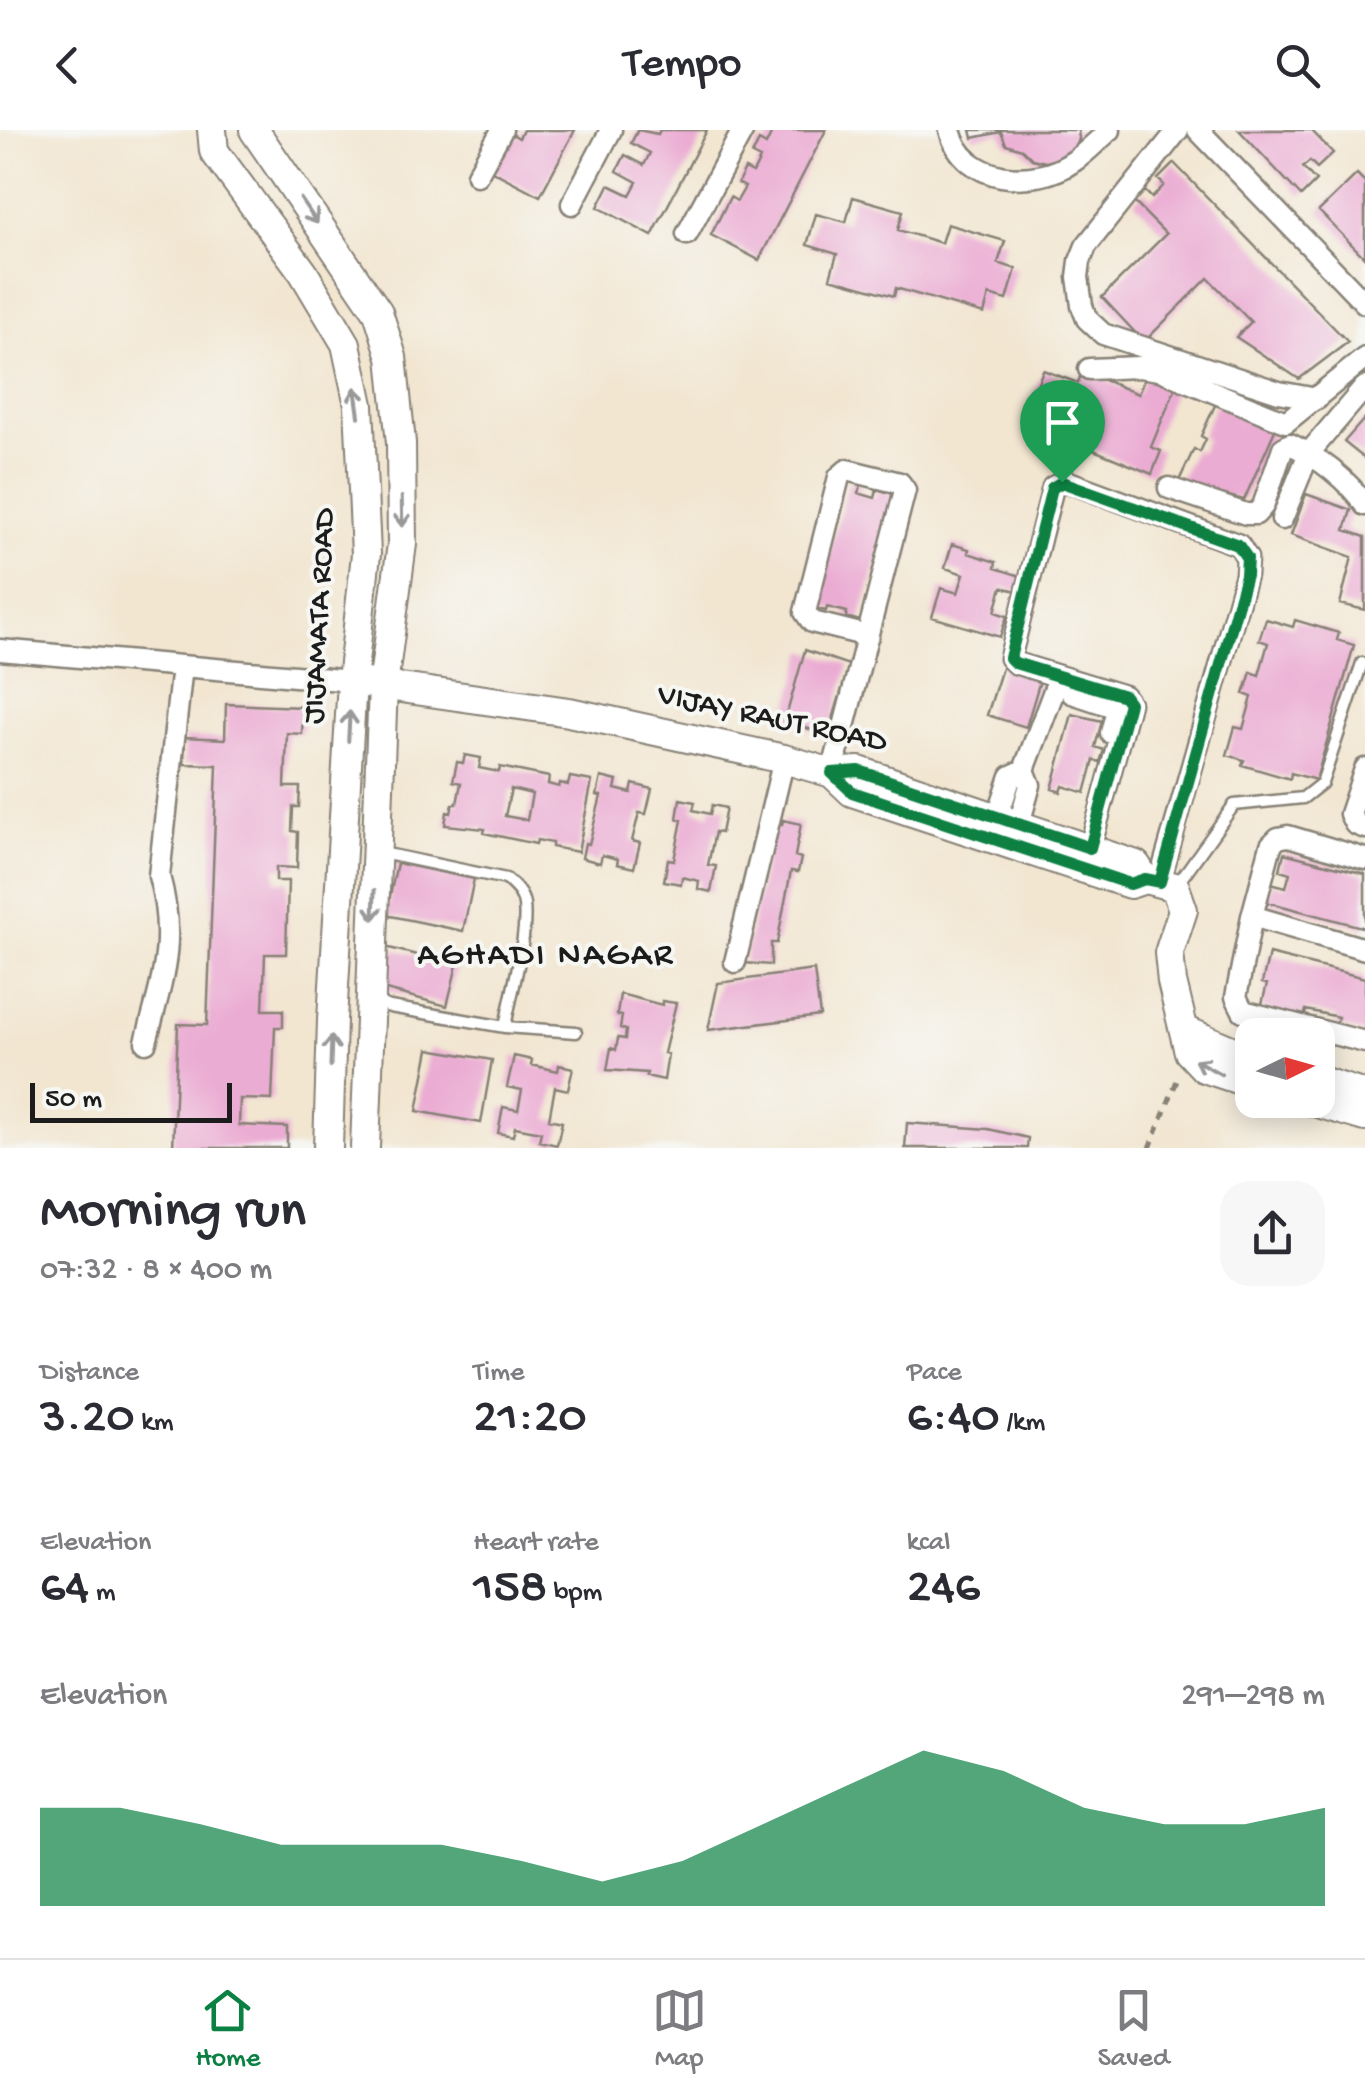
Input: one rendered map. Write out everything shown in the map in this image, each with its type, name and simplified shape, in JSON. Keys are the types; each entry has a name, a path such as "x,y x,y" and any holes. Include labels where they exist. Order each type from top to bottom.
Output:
{"street":[{"name":"JIJAMATA ROAD","path":"212,130 214,151 303,272 346,344 359,406 366,554 352,682 328,1148"},
{"name":"JIJAMATA ROAD","path":"254,130 378,312 392,357 401,443 402,544 383,686 365,1148"},
{"path":"477,174 502,130"},
{"path":"572,204 612,130"},
{"path":"687,234 743,130"},
{"path":"950,130 959,151 980,170 996,176 1035,178 1073,162 1110,130"},
{"path":"1178,130 1086,246 1078,277 1087,319 1102,334 1279,392 1317,400"},
{"path":"1198,130 1365,304"},
{"path":"1089,369 1160,370 1281,422 1290,422 1365,358"},
{"path":"1282,518 1309,453 1365,387"},
{"path":"1170,488 1252,515 1264,506 1285,446 1290,444 1309,453 1352,488 1365,505"},
{"path":"832,773 868,636 905,490 900,483 847,470 839,477 805,612 812,622 868,636"},
{"path":"1085,854 1129,703 1124,696 1015,663 1010,658 1052,488 1066,482 1238,545 1247,558 1246,575 1160,883 1180,894 1184,910 1169,954 1172,982 1190,1039 1204,1068 1235,1078"},
{"path":"0,650 352,682"},
{"path":"146,1042 168,955 168,910 160,876 182,666"},
{"name":"VIJAY RAUT ROAD","path":"352,682 569,712 832,773 859,771 1002,827 1085,854 1136,865 1160,883"},
{"path":"1002,827 1012,776 1024,770 1053,687 1116,710 1085,854"},
{"path":"735,962 784,759"},
{"path":"1365,769 1350,814 1354,824 1365,828"},
{"path":"1365,859 1288,836 1271,845 1236,997 1242,1011 1365,1042"},
{"path":"1252,916 1365,949"},
{"path":"1190,1039 1235,1054"},
{"path":"1335,1085 1365,1094"},
{"path":"1335,1108 1365,1117"}],"lane":[{"path":"1160,883 1234,805 1303,798 1322,782 1362,662"},
{"path":"376,852 506,879 517,888 524,902 523,928 505,1026"},
{"path":"371,1000 390,1007 505,1026 576,1032"}],"path":[{"path":"1150,1148 1190,1039"}],"building":[{"path":"523,130 575,130 540,196 492,171 512,134 519,138"},
{"path":"638,130 658,134 660,130 707,130 652,236 598,207 609,185 630,195 637,182 617,171 625,155 644,165 650,153 631,143"},
{"path":"773,130 826,130 759,260 711,235 730,197 737,201 745,187 738,183 745,169 753,173 760,159 752,155 759,141 766,145"},
{"path":"971,130 1078,130 1079,139 1076,148 1056,162 1045,162 1006,144 1001,132 973,138"},
{"path":"1239,130 1311,130 1333,153 1317,168 1310,161 1303,167 1316,181 1301,196"},
{"path":"1174,163 1348,342 1299,379 1236,337 1251,322 1208,278 1144,342 1102,297 1166,234 1134,202 1145,191 1152,198 1164,185 1158,179"},
{"path":"1357,174 1365,182 1365,258 1319,211"},
{"path":"853,197 903,211 898,230 941,243 947,224 1005,241 998,263 1016,269 1007,300 989,295 984,314 896,288 894,296 830,278 837,254 807,245 816,214 846,222"},
{"path":"1043,370 1078,383 1082,371 1138,394 1147,372 1177,384 1151,447 1161,451 1152,474 1023,421"},
{"path":"1216,403 1275,430 1244,500 1178,483 1194,449 1200,452 1206,439 1201,436"},
{"path":"1365,418 1365,459 1344,442"},
{"path":"849,481 861,485 858,493 875,498 877,489 896,495 860,621 846,617 847,612 813,608"},
{"path":"1306,494 1351,510 1345,530 1365,537 1365,610 1340,604 1352,557 1291,535"},
{"path":"952,544 996,562 995,568 1024,577 1020,592 1002,587 995,612 1007,616 1000,637 932,617 941,588 958,593 964,574 945,568"},
{"path":"1266,619 1293,627 1295,620 1339,633 1337,640 1354,645 1316,780 1291,773 1290,779 1242,765 1244,760 1227,755 1235,727 1243,729 1252,697 1244,694 1251,672 1259,675 1268,643 1259,640"},
{"path":"805,650 849,665 828,736 785,720"},
{"path":"1003,665 1041,677 1026,727 987,715"},
{"path":"226,704 303,707 302,734 287,733 285,787 300,787 299,807 293,807 292,831 298,832 297,868 276,867 276,881 288,881 286,954 265,954 263,1010 283,1010 283,1027 275,1027 272,1100 240,1099 239,1125 287,1127 287,1148 173,1148 178,1024 207,1025 217,765 184,764 185,737 225,739"},
{"path":"1072,714 1102,721 1095,747 1104,750 1100,762 1094,760 1085,793 1063,786 1061,792 1052,789"},
{"path":"465,755 481,758 479,768 499,772 500,767 549,777 548,784 559,787 560,783 568,785 570,777 592,781 578,852 552,847 552,843 537,840 536,844 484,833 485,829 445,825 447,812 451,813 453,804 457,804 461,783 453,781 457,762 463,763","holes":["511,789 532,794 527,820 505,816"]},
{"path":"601,777 617,781 615,789 631,793 633,784 652,789 646,814 639,813 632,841 640,843 634,868 602,855 600,863 582,858 601,796 597,795"},
{"path":"680,799 695,802 693,810 710,814 712,805 726,808 721,833 715,832 708,865 716,866 711,892 698,889 699,881 682,877 681,884 664,881 668,859 674,860 682,820 677,819"},
{"path":"783,820 801,824 795,856 801,858 798,872 791,871 777,943 771,943 771,965 744,963 773,823 782,825"},
{"path":"1284,853 1365,874 1365,928 1267,902 1271,883 1286,887 1290,873 1280,870"},
{"path":"397,863 474,879 463,931 386,915"},
{"path":"385,947 457,965 447,1006 375,987"},
{"path":"1269,954 1365,978 1365,1033 1336,1026 1338,1017 1306,1010 1304,1018 1261,1008 1267,984 1262,983"},
{"path":"814,970 820,1016 708,1030 718,983"},
{"path":"620,994 662,1005 662,1001 676,1003 664,1053 668,1054 664,1080 646,1076 647,1073 607,1070 611,1048 616,1050 618,1038 625,1039 626,1030 620,1028 622,1016 617,1015"},
{"path":"429,1049 492,1060 481,1123 417,1111"},
{"path":"514,1056 532,1060 531,1065 558,1071 559,1065 573,1068 568,1090 555,1087 549,1119 562,1122 557,1145 539,1141 541,1132 515,1127 513,1136 498,1133 503,1107 518,1110 522,1090 507,1087"},
{"path":"907,1123 988,1129 1028,1138 1027,1148 905,1148"}],"district":[{"name":"AGHADI NAGAR","path":"546,956"}],"route":[{"path":"1062,482 1246,551 1246,575 1160,882 1145,879 1130,884 1026,851 852,792 832,773 859,771 1090,848 1129,703 1124,696 1015,663 1010,658 1052,488 1062,482"}]}
